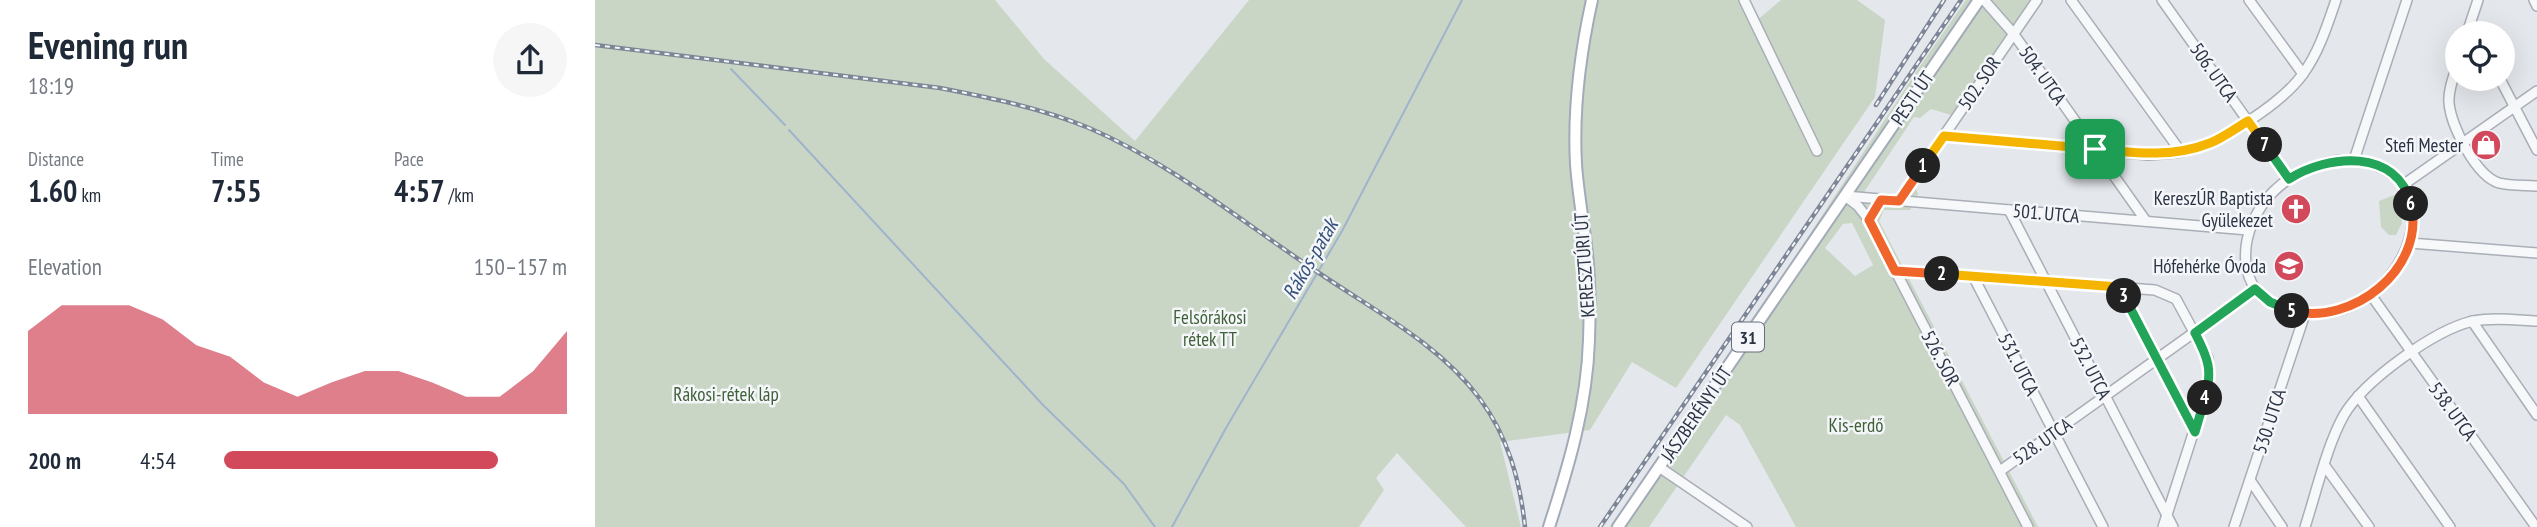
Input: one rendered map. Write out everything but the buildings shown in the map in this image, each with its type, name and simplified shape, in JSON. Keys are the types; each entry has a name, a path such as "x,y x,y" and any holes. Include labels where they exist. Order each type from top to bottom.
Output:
{"main road":[{"name":"KERESZTÚRI ÚT","path":"1549,527 1572,455 1589,340 1587,257 1578,193 1575,141 1583,41 1592,0"},
{"name":"PESTI ÚT","path":"1845,196 1982,0"},
{"name":"JÁSZBERÉNYI ÚT","path":"1618,527 1845,196"}],"street":[{"path":"1744,0 1817,151"},
{"name":"504. UTCA","path":"1982,0 2013,33 2146,221"},
{"name":"502. SOR","path":"1899,201 2036,0"},
{"path":"2071,0 2181,152"},
{"name":"506. UTCA","path":"2162,0 2289,179"},
{"path":"2249,0 2303,74"},
{"path":"2354,160 2407,0"},
{"path":"2471,21 2478,0"},
{"path":"2534,0 2537,6"},
{"path":"1944,136 2148,155 2181,152 2212,142 2248,121 2290,89 2303,74 2318,48 2335,1"},
{"path":"2449,91 2449,103 2463,143 2485,175 2499,183 2537,186"},
{"path":"2506,91 2537,150"},
{"path":"2403,185 2537,91"},
{"path":"2354,160 2382,168 2403,185 2413,211 2410,243 2390,277 2371,295 2336,311 2305,314 2282,309 2255,289 2245,261 2244,248 2248,230 2265,201 2289,179 2327,162 2354,160"},
{"name":"501. UTCA","path":"1845,196 2248,230"},
{"name":"526. SOR","path":"1845,196 1858,206 1869,220 2028,527"},
{"path":"1869,220 1881,200"},
{"name":"532. UTCA","path":"2009,209 2173,527"},
{"path":"2410,243 2537,253"},
{"path":"1895,271 2155,290 2176,299 2208,358 2209,384 2163,527"},
{"name":"531. UTCA","path":"1973,276 2103,527"},
{"path":"2119,287 2195,432"},
{"name":"528. UTCA","path":"2000,471 2255,289"},
{"name":"538. UTCA","path":"2371,295 2536,527"},
{"name":"530. UTCA","path":"2234,527 2305,314"},
{"path":"2472,321 2537,415"},
{"path":"2305,527 2344,416 2358,396 2411,353 2441,333 2472,321 2537,321"},
{"path":"2358,396 2450,527"},
{"path":"2325,466 2369,527"},
{"path":"1659,467 1747,527"},
{"path":"2250,481 2282,527"}],"green space":[{"name":"Felsőrákosi rétek TT","path":"595,0 995,0 1044,59 1135,141 1249,0 1746,0 1755,22 1781,0 1857,0 1885,20 1875,97 1676,388 1632,362 1590,430 1500,442 1521,527 1466,527 1397,453 1376,478 1384,490 1359,527 595,527"},
{"name":"Kis-erdő","path":"1966,0 2042,0 1915,186 1918,194 1910,210 1884,210 1879,221 2038,527 1796,527 1740,425 1726,415 1649,527 1610,527 1772,292","holes":["1931,109 1951,115 1897,196 1864,192 1914,117 1920,118","1852,223 1873,265 1855,276 1825,248 1843,224"]},
{"path":"2397,194 2402,223 2396,235 2389,235 2381,227 2379,201"}],"waterway":[{"name":"Rákos-patak","path":"1172,527 1226,428 1342,231 1462,0"},
{"path":"731,69 785,125"},
{"path":"789,130 1043,405 1124,484 1155,527"}],"railway":[{"path":"1876,105 1944,0"},
{"path":"1600,527 1961,0"},
{"path":"595,45 940,88 1034,109 1089,128 1120,143 1209,196 1407,331 1446,362 1480,399 1498,428 1516,476 1525,527"}],"place":[{"name":"Stefi Mester","path":"2486,145"},
{"name":"KereszÚR Baptista Gyülekezet","path":"2296,209"},
{"name":"Hófehérke Óvoda","path":"2289,266"}],"route":[{"path":"2248,121 2289,179 2311,167 2339,160 2366,162 2394,176 2403,185 2413,211 2410,243 2390,277 2371,295 2350,306 2320,314 2305,314 2282,309 2255,289 2195,333 2208,358 2209,384 2195,432 2119,287 1895,271 1869,220 1881,200 1899,201 1944,136 2095,149 2148,155 2181,152 2212,142 2248,121"}],"park label":[{"name":"Rákosi-rétek láp","path":"726,394"}]}
